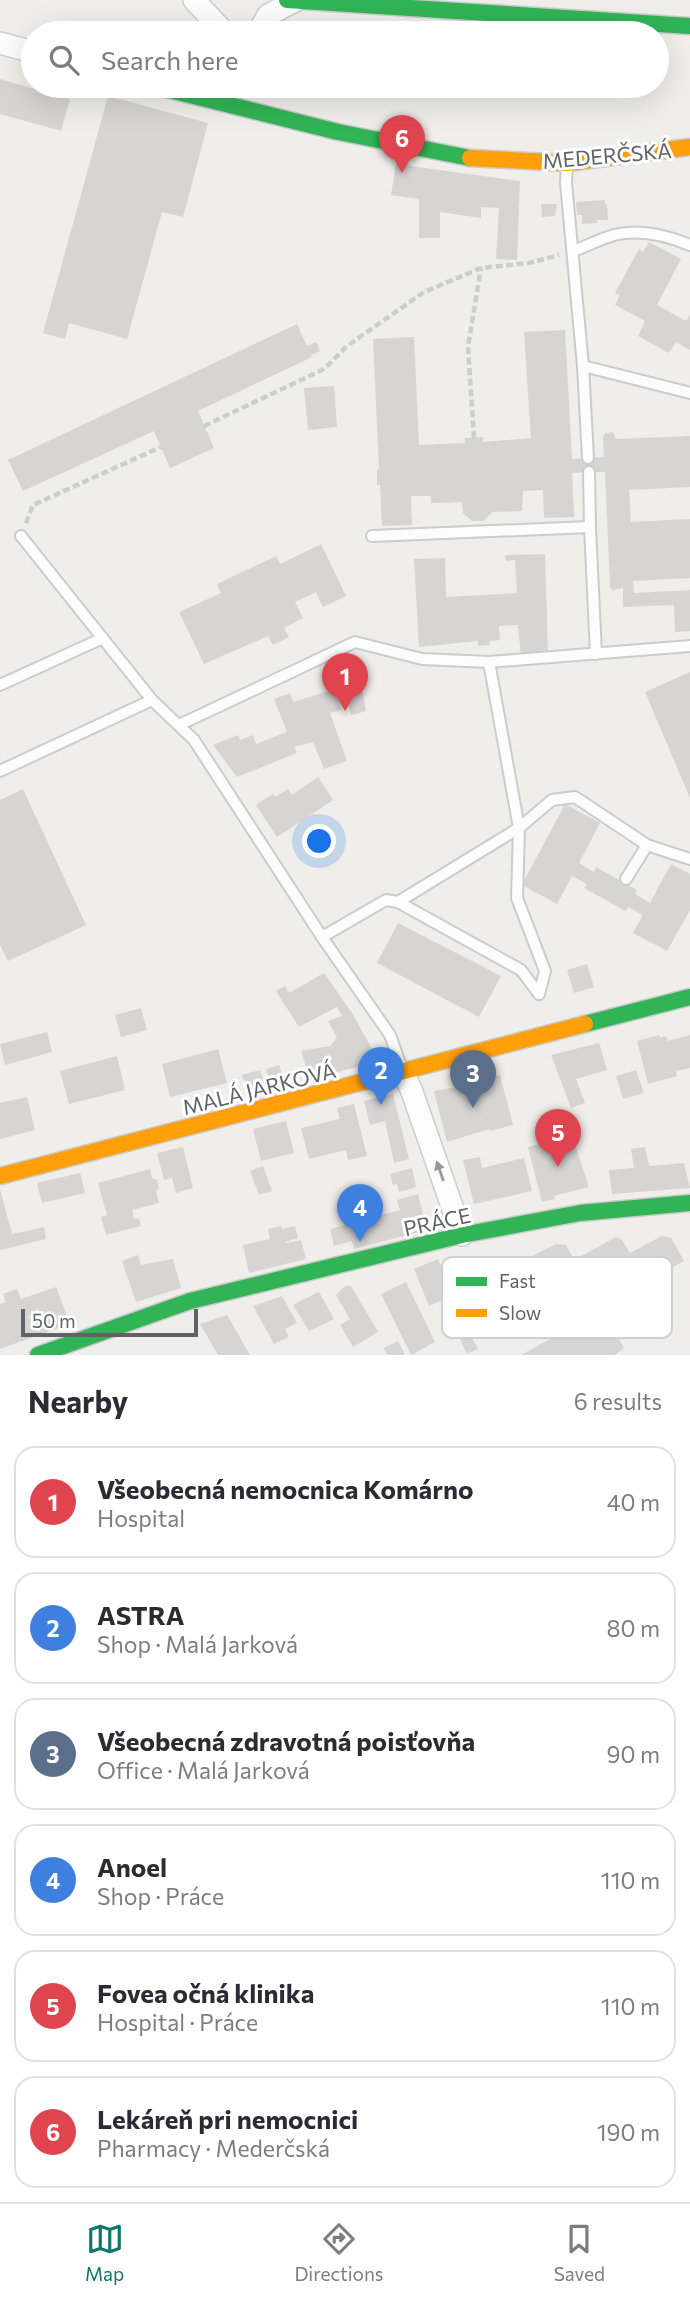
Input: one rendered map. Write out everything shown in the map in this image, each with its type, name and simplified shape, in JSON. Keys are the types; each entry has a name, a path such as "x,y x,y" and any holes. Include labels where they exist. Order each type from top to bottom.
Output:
{"street":[{"path":"194,0 214,21"},
{"path":"286,0 611,21"},
{"path":"265,21 268,15 295,1"},
{"path":"669,25 690,26"},
{"path":"0,43 21,49"},
{"name":"MEDERČSKÁ","path":"240,98 338,132 483,160 567,163 690,147"},
{"name":"MALÁ JARKOVÁ","path":"0,1176 690,997"},
{"path":"403,1073 463,1236"},
{"name":"PRÁCE","path":"38,1355 190,1301 463,1236 580,1213 690,1203"}],"lane":[{"path":"567,163 566,183 583,366 588,458"},
{"path":"573,251 616,234 641,233 670,237 690,245"},
{"path":"583,366 690,393"},
{"path":"589,472 596,653"},
{"path":"372,536 590,527"},
{"path":"21,536 152,700 194,740 322,937 390,1035 403,1073"},
{"path":"0,685 103,638"},
{"path":"179,725 355,642 422,659 489,662 690,646"},
{"path":"322,937 386,900 398,902 521,970 539,994 545,971 517,898 519,828 489,662"},
{"path":"0,771 152,700"},
{"path":"398,902 519,828 552,800 575,797 647,845 690,859"},
{"path":"626,880 647,845"}],"path":[{"path":"204,426 324,369 347,346 424,292 481,268 529,263 573,251"},
{"path":"474,438 468,347 481,268"},
{"path":"21,536 33,505 161,447"}],"building":[{"path":"0,79 21,85 21,98 70,99 61,131 0,114"},
{"path":"107,98 208,123 183,217 162,212 127,339 69,323 65,339 43,333"},
{"path":"396,164 520,181 517,260 496,259 499,208 481,207 481,218 440,212 440,238 419,238 419,199 391,195"},
{"path":"605,200 608,220 582,224 582,215 577,215 576,202"},
{"path":"541,204 557,204 555,216 542,217"},
{"path":"649,242 681,259 657,305 686,321 690,314 690,350 676,342 669,353 638,336 645,321 615,305 620,295 615,293 639,249 643,252"},
{"path":"297,324 307,346 316,342 320,351 198,411 214,448 170,468 154,431 23,491 8,460"},
{"path":"565,330 572,459 604,457 603,436 606,433 613,432 616,439 690,436 690,487 629,490 631,522 690,519 690,578 633,581 634,593 690,590 690,631 675,632 674,605 623,607 623,586 613,590 610,587 605,472 572,473 574,517 544,518 543,490 523,491 522,511 492,512 484,521 472,521 463,513 462,502 431,503 431,496 411,496 412,525 382,526 380,485 377,485 379,469 373,339 414,337 419,445 465,443 465,438 483,437 483,442 531,438 524,332"},
{"path":"334,386 337,427 308,430 304,388"},
{"path":"321,544 346,596 323,607 316,592 295,602 303,618 284,628 289,637 273,645 268,636 204,664 179,612 221,593 217,584 276,556 280,564"},
{"path":"545,554 548,654 521,656 518,625 499,626 500,640 490,641 490,645 478,646 478,641 419,647 414,559 445,558 446,597 517,593 515,560 506,561 505,555"},
{"path":"690,672 690,798 645,692"},
{"path":"362,688 366,711 351,715 346,692"},
{"path":"335,689 341,710 330,713 347,761 324,769 313,742 294,747 297,753 237,777 213,745 238,735 240,740 253,735 256,744 287,732 274,699 290,693 293,702"},
{"path":"318,777 333,800 277,837 256,805 273,794 275,797 288,789 292,795"},
{"path":"23,789 86,925 8,961 0,945 0,800"},
{"path":"565,804 600,823 579,863 594,872 596,867 637,890 635,894 650,903 671,864 690,874 690,910 667,951 633,933 643,915 628,907 626,911 584,888 587,884 572,876 557,904 522,885"},
{"path":"398,923 501,976 479,1017 377,963"},
{"path":"587,964 594,987 574,993 567,970"},
{"path":"324,973 352,1013 377,1058 374,1063 310,1079 301,1051 330,1046 337,1038 328,1021 342,1016 337,1007 299,1027 276,991 285,986 289,993"},
{"path":"141,1008 147,1030 121,1037 115,1015"},
{"path":"47,1032 52,1052 5,1065 0,1044"},
{"path":"659,1035 660,1038 666,1036 668,1041 690,1035 690,1068 676,1071 677,1076 648,1084 637,1041"},
{"path":"599,1043 607,1070 576,1079 585,1103 571,1108 551,1055"},
{"path":"218,1049 227,1083 170,1097 162,1064"},
{"path":"117,1056 125,1090 69,1104 60,1071"},
{"path":"279,1065 286,1085 272,1088 266,1069"},
{"path":"260,1070 267,1090 249,1095 242,1075"},
{"path":"636,1070 644,1093 623,1099 616,1076"},
{"path":"500,1075 513,1125 490,1131 489,1129 447,1142 434,1091 478,1083 477,1081"},
{"path":"393,1094 409,1159 394,1163 385,1121 370,1125 364,1101"},
{"path":"27,1097 35,1130 0,1139 0,1103"},
{"path":"354,1104 367,1156 348,1160 346,1150 309,1159 301,1128 340,1119 337,1108"},
{"path":"286,1121 294,1153 261,1161 253,1129"},
{"path":"572,1136 589,1187 542,1202 528,1147"},
{"path":"183,1147 193,1188 176,1193 172,1178 164,1180 157,1153"},
{"path":"645,1147 649,1166 684,1163 690,1188 612,1194 609,1170 634,1168 631,1149"},
{"path":"480,1157 482,1168 524,1158 532,1191 474,1204 463,1160"},
{"path":"263,1166 272,1191 259,1195 250,1171"},
{"path":"412,1168 416,1187 399,1192 397,1184 393,1185 390,1174"},
{"path":"150,1169 152,1178 157,1180 159,1187 156,1192 159,1203 132,1210 134,1219 139,1218 141,1226 106,1235 101,1217 107,1215 98,1183"},
{"path":"80,1173 85,1193 42,1203 37,1183"},
{"path":"0,1189 12,1234 44,1227 46,1239 0,1250"},
{"path":"418,1194 427,1230 354,1249 352,1241 334,1246 330,1229 400,1210 397,1200"},
{"path":"281,1226 282,1229 295,1226 298,1238 285,1242 301,1240 306,1259 249,1273 243,1245 270,1239 268,1229"},
{"path":"662,1236 671,1238 684,1261 672,1268 672,1257 579,1257 616,1237 622,1240 630,1253"},
{"path":"556,1244 566,1245 572,1257 531,1257"},
{"path":"138,1255 141,1265 173,1259 181,1288 136,1302 122,1261"},
{"path":"438,1259 442,1269 442,1300 429,1306 414,1269"},
{"path":"406,1282 435,1342 411,1355 381,1294"},
{"path":"345,1286 351,1286 378,1332 353,1347 340,1325 350,1319 336,1295"},
{"path":"56,1287 70,1324 0,1349 0,1304 6,1302 3,1294 17,1289 21,1299"},
{"path":"319,1292 334,1319 309,1331 293,1305"},
{"path":"282,1296 297,1323 285,1329 289,1337 274,1344 253,1306"},
{"path":"227,1315 250,1355 218,1355 200,1324"},
{"path":"459,1338 472,1338 478,1349 467,1354"},
{"path":"552,1338 619,1338 624,1348 615,1355 521,1355"},
{"path":"398,1341 405,1355 387,1355 384,1348"}],"traffic: fast":[{"path":"287,0 612,21"},
{"path":"669,25 690,26"},
{"path":"202,98 338,132 470,158"},
{"path":"585,1024 690,997"},
{"path":"38,1355 190,1301 462,1235 580,1213 690,1203"}],"traffic: slow":[{"path":"470,158 567,163 690,147"},
{"path":"0,1176 585,1024"}],"place":[{"name":"Lekáreň pri nemocnici","path":"402,173"},
{"name":"Všeobecná nemocnica Komárno","path":"345,711"},
{"name":"ASTRA","path":"381,1105"},
{"name":"Všeobecná zdravotná poisťovňa","path":"473,1108"},
{"name":"Fovea očná klinika","path":"558,1167"},
{"name":"Anoel","path":"360,1242"}]}
